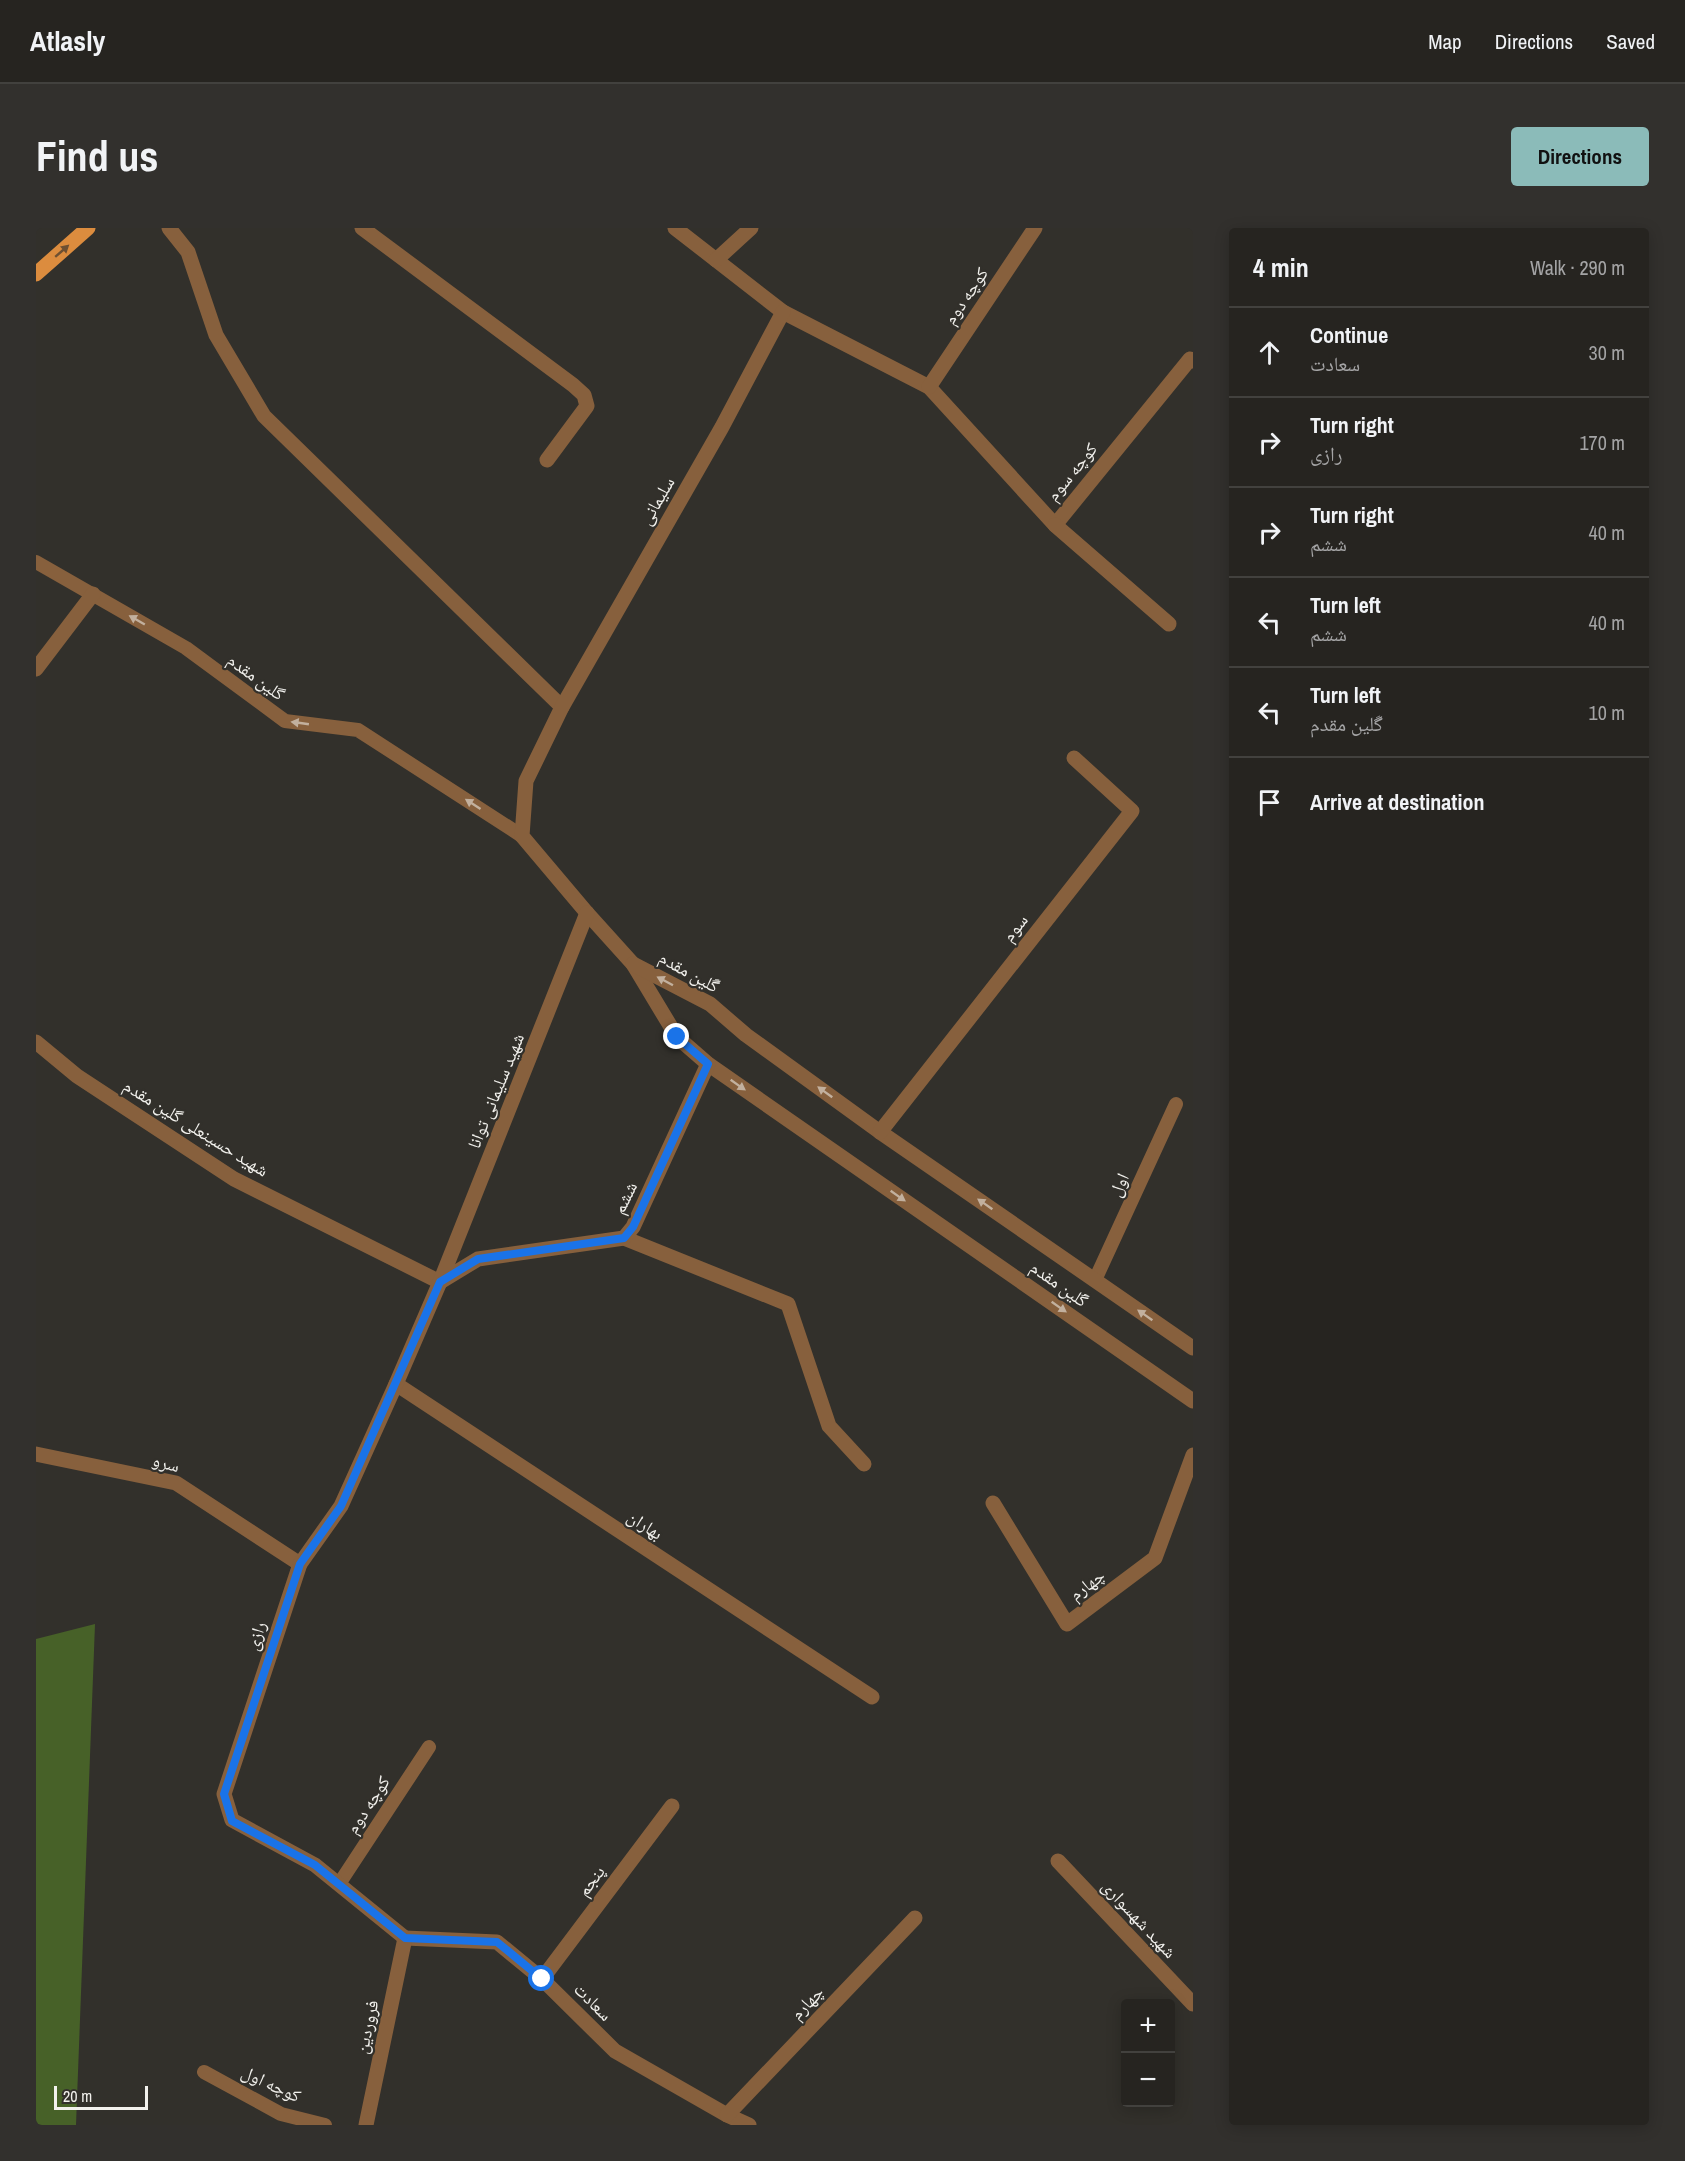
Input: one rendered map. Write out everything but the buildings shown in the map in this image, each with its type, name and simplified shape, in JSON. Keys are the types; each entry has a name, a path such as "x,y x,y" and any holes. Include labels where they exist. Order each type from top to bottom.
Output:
{"main road":[{"path":"36,274 88,228"}],"street":[{"path":"169,228 188,252 216,335 264,416 562,707"},
{"path":"362,228 584,395 586,406 547,460"},
{"path":"675,228 783,312 929,387"},
{"path":"716,260 751,228"},
{"name":"کوچه دوم","path":"929,387 1035,228"},
{"name":"سلیمانی","path":"522,836 526,781 562,707 722,427 783,312"},
{"name":"کوچه سوم","path":"929,387 1055,525 1191,358 1193,361"},
{"path":"1055,525 1168,624"},
{"path":"36,669 93,594"},
{"name":"سوم","path":"880,1132 1132,811 1074,758"},
{"path":"522,836 587,914 633,964"},
{"name":"شهید سلیمانی توانا","path":"440,1282 587,914"},
{"name":"گَلین مقدم","path":"633,964 710,1004 746,1035 880,1132 1193,1348"},
{"name":"گَلین مقدم","path":"633,964 677,1037 708,1064 1193,1401"},
{"name":"شهید حسینعلی گلین مقدم","path":"36,1042 76,1076 234,1179 440,1282"},
{"name":"ششم","path":"440,1282 478,1259 624,1238 633,1227 708,1064"},
{"path":"624,1238 788,1304 829,1426 864,1464"},
{"name":"رازی","path":"405,1938 315,1865 232,1821 224,1794 300,1564 341,1506 440,1282"},
{"name":"بهاران","path":"396,1384 872,1697"},
{"name":"سرو","path":"36,1454 176,1483 300,1564"},
{"name":"چهارم","path":"993,1503 1067,1624 1155,1558 1193,1455"},
{"name":"پنجم","path":"542,1979 672,1806"},
{"name":"شهید شهسواری","path":"1058,1861 1193,2004"},
{"name":"چهارم","path":"727,2115 915,1918"},
{"name":"سعادت","path":"405,1938 497,1942 542,1979 615,2050 727,2115 749,2125"},
{"name":"فروردین","path":"366,2125 405,1938"}],"lane":[{"name":"گلین مقدم","path":"36,562 186,648 285,720 358,730 522,836"},
{"name":"اول","path":"1095,1280 1176,1104"},
{"name":"کوچه دوم","path":"339,1884 429,1748"},
{"name":"کوچه اول","path":"204,2072 281,2114 325,2125"}],"green space":[{"path":"95,1624 76,2125 36,2125 36,1639"}],"route":[{"path":"542,1979 497,1942 405,1938 315,1865 232,1821 224,1794 300,1564 341,1506 440,1282 478,1259 624,1238 633,1227 708,1064 677,1037"}]}
